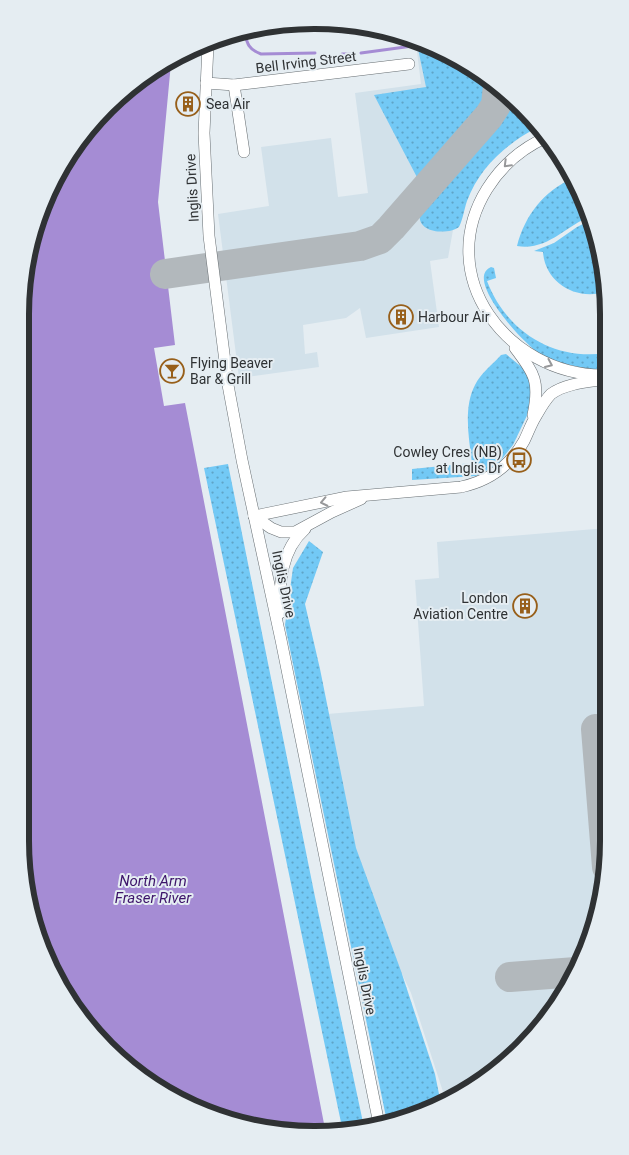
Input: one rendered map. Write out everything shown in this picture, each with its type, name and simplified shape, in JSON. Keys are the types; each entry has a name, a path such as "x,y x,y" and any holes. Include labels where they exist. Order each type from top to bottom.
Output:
{"street":[{"name":"Inglis Drive","path":"208,50 204,133 209,236 228,385 378,1119"},
{"name":"Bell Irving Street","path":"206,83 234,85 409,64"},
{"path":"234,85 244,152"},
{"path":"531,424 536,398 535,382 527,364 486,311 474,287 468,252 471,224 483,195 519,152 541,140"},
{"path":"508,338 548,364 577,373 600,376"},
{"path":"254,516 347,497 461,487 483,480 494,475 511,460 524,440 531,424 552,394 568,386 600,379"},
{"path":"254,516 271,528 281,532 295,532 332,512 372,495"},
{"path":"281,640 280,590 284,565 296,538 310,525"}],"shaded area":[{"path":"417,48 441,58 473,77 517,112 529,126 488,159 458,212 448,258 430,261 439,327 366,338 360,308 346,318 303,325 305,354 317,352 319,367 239,378 218,214 269,206 261,147 331,138 338,197 368,193 355,93 421,84"},
{"path":"418,49 457,67 489,89 490,109 420,183 374,95 426,87"},
{"path":"510,106 532,130 505,149 479,177 467,201 459,227 453,230 439,231 425,227 421,222 420,216 422,207"},
{"path":"567,181 584,219 556,237 538,245 528,247 517,246 525,224 537,205"},
{"path":"585,223 595,259 600,293 585,294 565,288 550,273 545,263 543,252 534,251 554,243"},
{"path":"491,267 494,268 496,278 487,281 495,299 519,328 534,339 550,347 568,352 600,353 600,369 564,364 540,354 532,348 499,312 490,297 485,284 484,274"},
{"path":"506,354 524,369 530,381 531,407 513,445 497,465 476,476 412,480 412,469 472,463 468,433 468,413 471,394 483,373 501,355"},
{"path":"228,464 315,897 363,1122 342,1125 204,468"},
{"path":"600,529 600,859 591,914 571,967 552,999 529,1029 517,1043 488,1067 444,1095 411,993 371,908 354,861 327,714 424,706 415,580 439,578 437,542"},
{"path":"309,541 323,552 305,604 356,848 401,971 435,1074 440,1098 386,1117 285,625 293,568"}],"water":[{"name":"North Arm Fraser River","path":"171,68 158,202 175,345 154,348 164,406 185,403 324,1126 277,1124 241,1117 223,1111 188,1097 172,1088 126,1055 112,1043 88,1014 58,967 38,914 31,878 29,859 29,296 34,259 44,223 58,188 77,156 112,112 141,88"}],"waterway":[{"path":"246,37 250,47 261,54 315,53"},
{"path":"361,53 412,46"},
{"path":"342,54 354,54"}],"taxiway":[{"path":"165,274 360,246 380,239 489,116 496,105 497,95"},
{"path":"596,729 600,779"},
{"path":"510,977 568,973"}],"place":[{"name":"Sea Air","path":"188,104"},
{"name":"Harbour Air","path":"401,317"},
{"name":"Flying Beaver Bar & Grill","path":"172,371"},
{"name":"Cowley Cres (NB) at Inglis Dr","path":"519,460"},
{"name":"London Aviation Centre","path":"525,606"}]}
